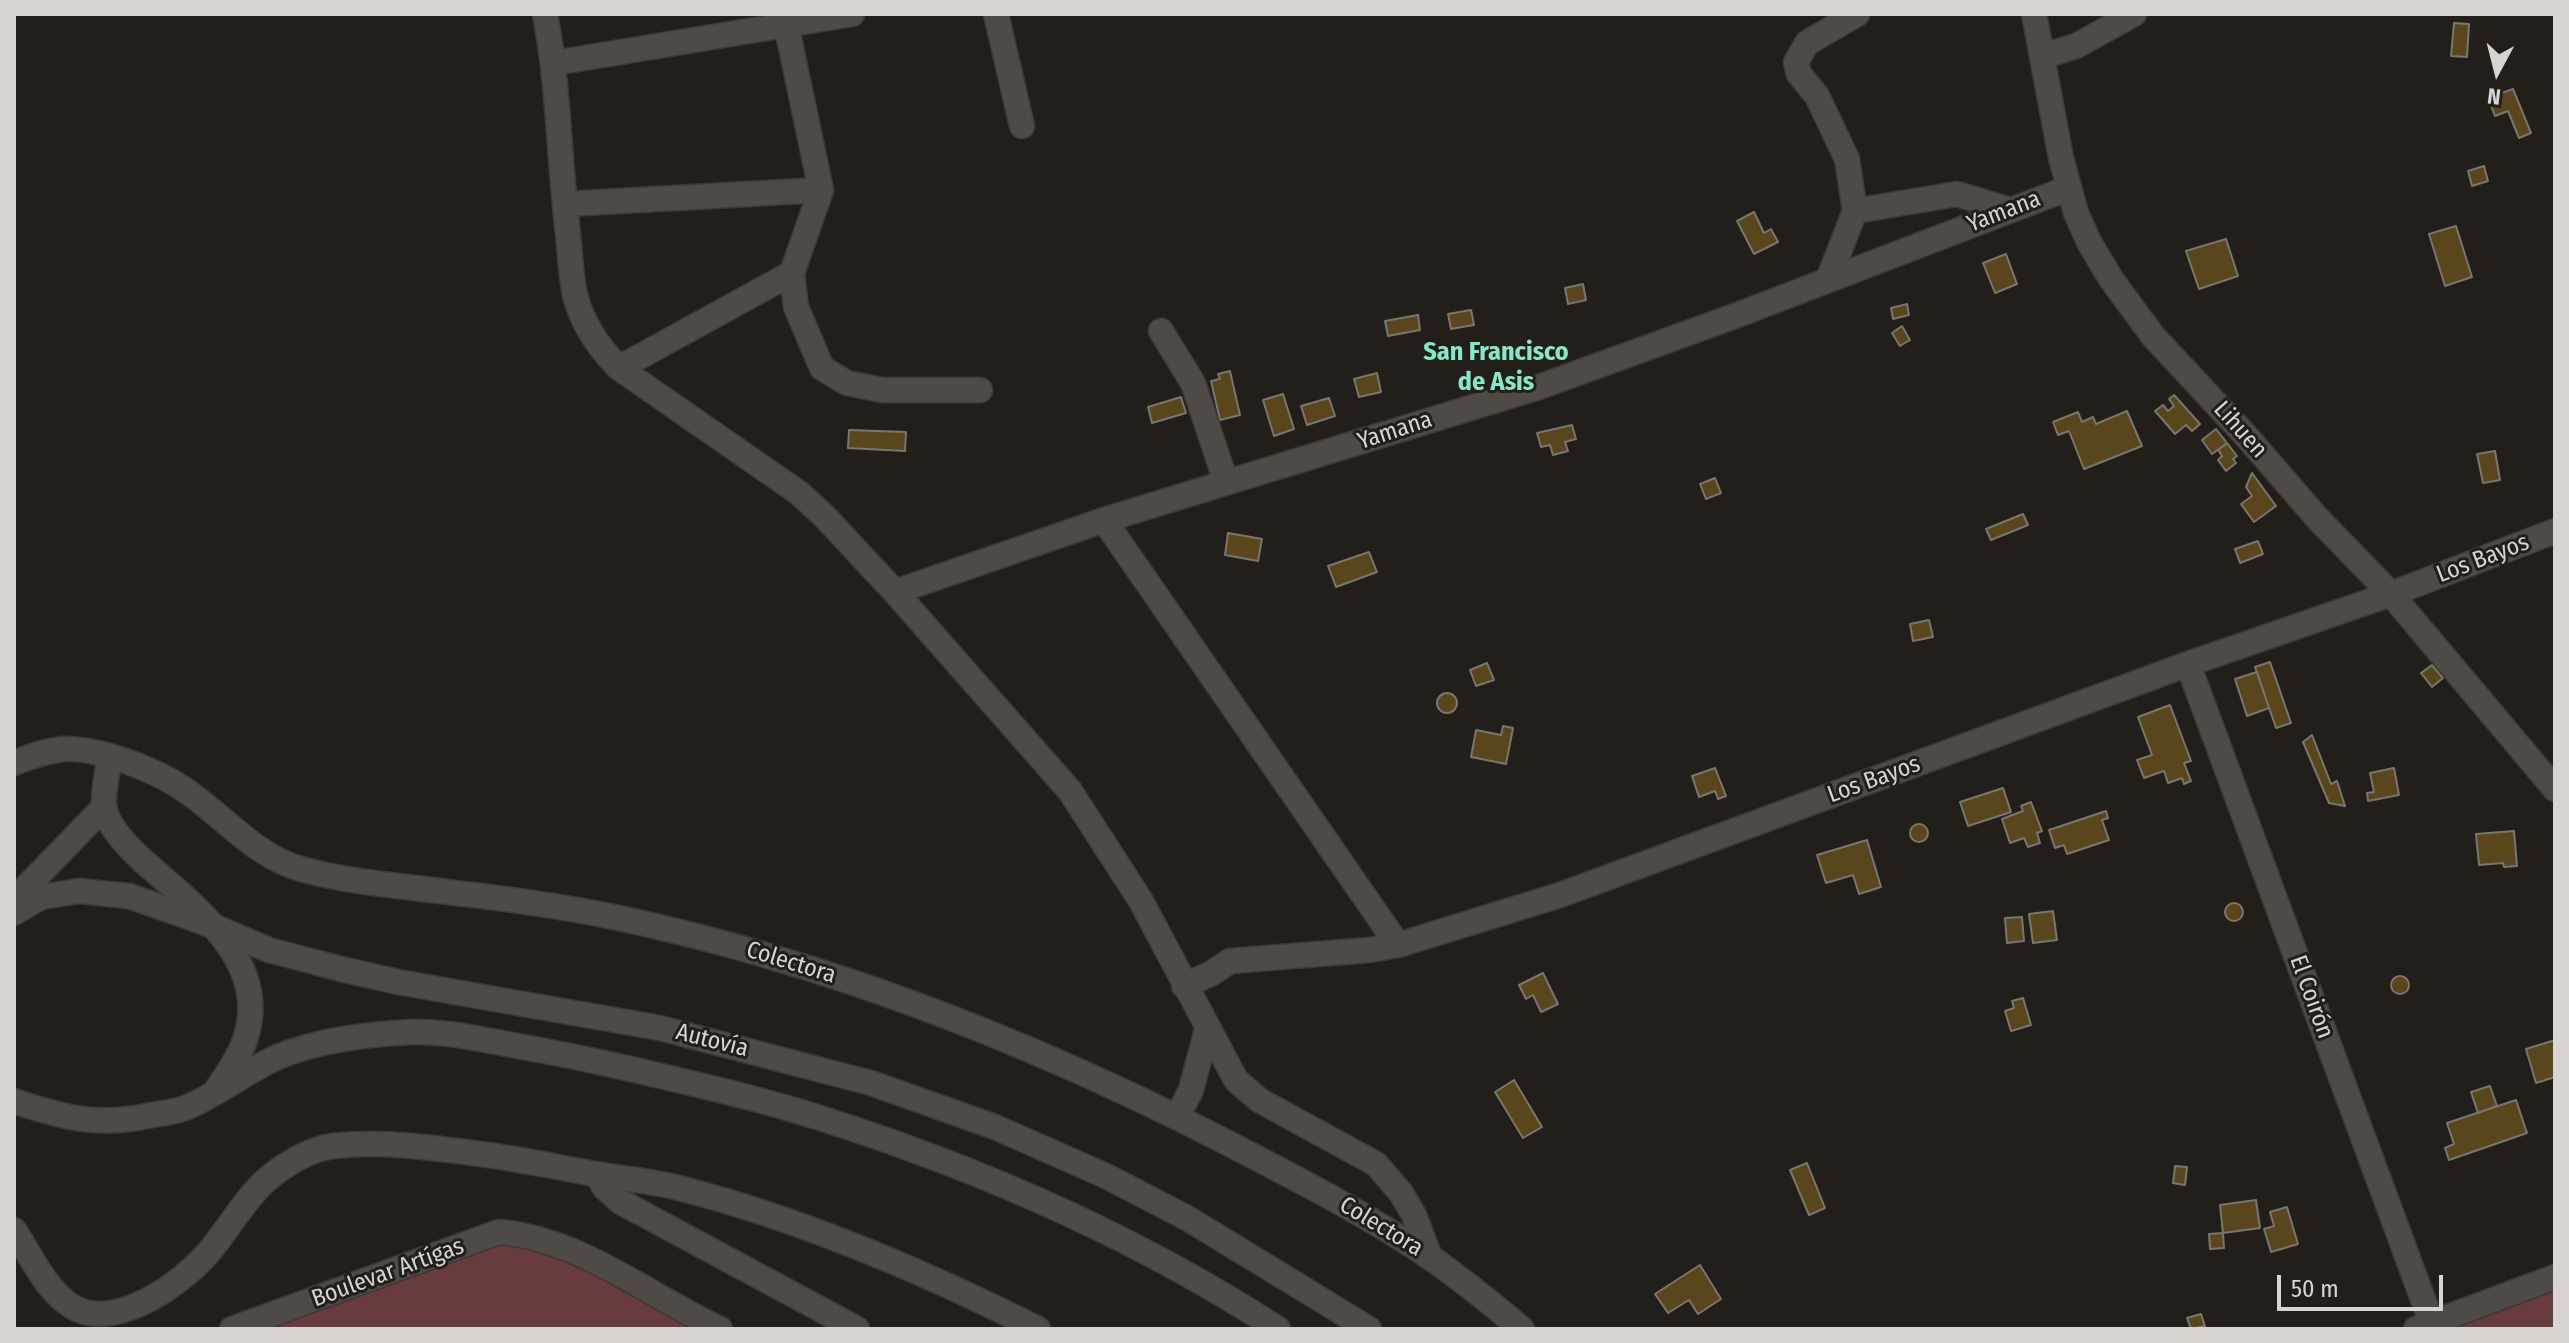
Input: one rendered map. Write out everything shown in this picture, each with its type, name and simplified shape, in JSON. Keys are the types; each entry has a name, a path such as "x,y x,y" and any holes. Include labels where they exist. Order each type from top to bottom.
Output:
{"street":[{"path":"545,14 554,63 575,296 602,351 619,368 799,493 895,592 1070,791 1141,901 1236,1080 1259,1100 1376,1164 1401,1193 1430,1257"},
{"path":"554,63 785,20 852,14"},
{"path":"996,14 1022,126"},
{"path":"1828,280 1855,211 1847,159 1817,96 1799,74 1796,62 1807,43 1857,14"},
{"name":"Lihuen","path":"2034,14 2061,158 2076,213 2111,279 2153,336 2318,519 2391,594 2555,789"},
{"path":"2043,56 2076,46 2134,14"},
{"path":"785,20 821,190 792,273 796,307 822,368 847,383 882,390 980,390"},
{"name":"Yamana","path":"895,592 1104,520 1539,387 2069,188"},
{"path":"565,204 821,190"},
{"path":"1855,211 1957,194 2010,210"},
{"path":"619,368 792,273"},
{"path":"1161,331 1193,383 1226,482"},
{"path":"1104,520 1398,945"},
{"name":"Los Bayos","path":"1184,986 1230,961 1398,945 1560,895 2188,664 2391,594 2555,531"},
{"name":"El Coirón","path":"2188,664 2427,1327"},
{"name":"Colectora","path":"14,763 63,749 110,756 163,775 194,796 257,848 299,868 390,884 545,904 721,942 876,989 1128,1092 1340,1202 1430,1257 1522,1329"},
{"path":"110,756 104,807 115,830 132,851 219,930 242,969 251,1001 247,1033 215,1092"},
{"path":"14,900 104,807"},
{"name":"Autovía","path":"14,913 41,897 96,891 129,896 269,950 341,969 398,982 660,1028 871,1083 995,1127 1106,1176 1187,1218 1369,1329"},
{"path":"1177,1117 1191,1090 1207,1029"},
{"name":"Autovía","path":"14,1101 56,1116 90,1122 131,1120 184,1108 277,1057 315,1044 414,1032 477,1038 595,1060 818,1117 951,1164 1027,1195 1122,1240 1213,1287 1278,1329"},
{"path":"14,1230 46,1282 67,1303 84,1312 108,1314 139,1304 170,1285 207,1254 263,1183 291,1163 326,1147 361,1143 466,1152 677,1187 742,1206 907,1269 979,1299 1038,1329"},
{"path":"596,1174 605,1188 621,1202 857,1329"},
{"name":"Boulevar Artígas","path":"232,1329 499,1232 564,1248 720,1329"},
{"path":"2427,1327 2555,1277"}],"shaded area":[{"path":"516,1234 720,1329 232,1329"},
{"path":"2555,1291 2555,1329 2458,1329 2456,1325"}],"building":[{"path":"2454,23 2469,24 2467,57 2451,56"},
{"path":"2513,89 2531,133 2519,138 2508,111 2495,116 2488,98"},
{"path":"2484,166 2488,181 2472,186 2468,171"},
{"path":"1754,212 1764,233 1771,229 1778,242 1754,254 1737,221"},
{"path":"2456,226 2472,277 2445,286 2429,234"},
{"path":"2226,239 2238,276 2199,289 2186,251"},
{"path":"2006,254 2017,284 1995,293 1983,263"},
{"path":"1583,284 1586,300 1568,304 1565,288"},
{"path":"1907,304 1909,315 1893,319 1891,308"},
{"path":"1471,310 1474,325 1451,329 1448,314"},
{"path":"1418,315 1420,330 1388,336 1385,321"},
{"path":"1902,326 1910,340 1900,346 1892,333"},
{"path":"1230,371 1240,415 1220,420 1211,381 1220,379 1218,374"},
{"path":"1377,373 1381,392 1359,397 1354,379"},
{"path":"1283,394 1294,429 1274,436 1263,400"},
{"path":"2174,395 2200,424 2192,431 2186,425 2175,434 2155,411 2163,405 2168,411 2174,406 2169,399"},
{"path":"1181,397 1186,413 1152,423 1148,407"},
{"path":"1329,398 1335,416 1307,425 1301,406"},
{"path":"2127,411 2142,446 2084,469 2069,431 2058,435 2053,422 2078,412 2082,422 2093,417 2096,424"},
{"path":"1572,425 1576,439 1565,442 1568,451 1553,455 1550,445 1541,447 1537,433"},
{"path":"2216,429 2227,443 2212,454 2202,440"},
{"path":"849,430 906,432 905,451 848,448"},
{"path":"2227,443 2237,456 2233,459 2236,463 2226,471 2218,460 2222,456 2218,450"},
{"path":"2495,451 2500,480 2483,483 2477,454"},
{"path":"2252,473 2276,506 2254,522 2241,504 2252,496 2246,487"},
{"path":"1715,478 1721,493 1706,499 1700,484"},
{"path":"2023,514 2028,525 1991,540 1986,529"},
{"path":"1228,533 1262,539 1258,561 1225,555"},
{"path":"2258,541 2263,554 2240,563 2235,549"},
{"path":"1369,552 1377,572 1336,587 1328,566"},
{"path":"1929,620 1933,637 1913,641 1910,624"},
{"path":"2270,662 2291,723 2276,728 2255,667"},
{"path":"1487,663 1494,680 1476,686 1470,670"},
{"path":"2432,665 2443,678 2432,687 2421,673"},
{"path":"2257,672 2269,708 2247,716 2235,679"},
{"path":"1447,693 1454,696 1457,703 1454,710 1447,713 1440,710 1437,703 1440,696"},
{"path":"2170,705 2191,761 2184,763 2191,781 2184,784 2182,778 2168,783 2164,771 2144,778 2137,760 2152,755 2138,717"},
{"path":"1503,726 1513,728 1506,764 1471,757 1476,730 1501,735"},
{"path":"2312,735 2331,784 2337,781 2345,806 2329,803 2303,742"},
{"path":"1715,768 1726,796 1718,799 1715,791 1699,797 1692,776"},
{"path":"2394,768 2399,795 2368,801 2367,793 2374,792 2370,773"},
{"path":"2003,788 2011,812 1968,826 1960,802"},
{"path":"2031,802 2042,831 2037,833 2040,843 2028,847 2024,838 2010,843 2002,819 2023,811 2021,806"},
{"path":"2106,811 2108,818 2102,820 2109,840 2067,854 2064,845 2055,848 2049,830"},
{"path":"1919,824 1928,833 1919,842 1910,833"},
{"path":"2514,831 2517,866 2504,867 2503,863 2479,865 2476,834"},
{"path":"1867,840 1881,887 1859,894 1853,875 1826,883 1817,855"},
{"path":"2234,903 2243,912 2234,921 2225,912"},
{"path":"2053,911 2057,940 2033,943 2029,914"},
{"path":"2022,917 2024,941 2007,943 2005,918"},
{"path":"1543,973 1558,1004 1541,1012 1533,995 1526,999 1519,985"},
{"path":"2400,976 2409,985 2400,994 2391,985"},
{"path":"2023,998 2031,1025 2011,1031 2005,1011 2014,1008 2012,1001"},
{"path":"2555,1040 2555,1077 2536,1083 2526,1049"},
{"path":"1514,1080 1542,1127 1523,1138 1495,1092"},
{"path":"2490,1086 2497,1106 2478,1113 2471,1092"},
{"path":"2516,1100 2527,1133 2449,1160 2445,1148 2454,1144 2447,1123"},
{"path":"1807,1163 1825,1208 1809,1215 1790,1170"},
{"path":"2175,1166 2187,1167 2185,1185 2173,1183"},
{"path":"2256,1200 2260,1228 2223,1233 2220,1205"},
{"path":"2287,1207 2298,1244 2271,1252 2264,1229 2274,1226 2270,1212"},
{"path":"2223,1233 2224,1248 2210,1249 2209,1234"},
{"path":"1700,1265 1721,1299 1698,1314 1689,1300 1668,1313 1655,1294"},
{"path":"2201,1314 2205,1326 2191,1329 2187,1318"}],"district":[{"name":"San Francisco de Asis","path":"1496,368"}]}
